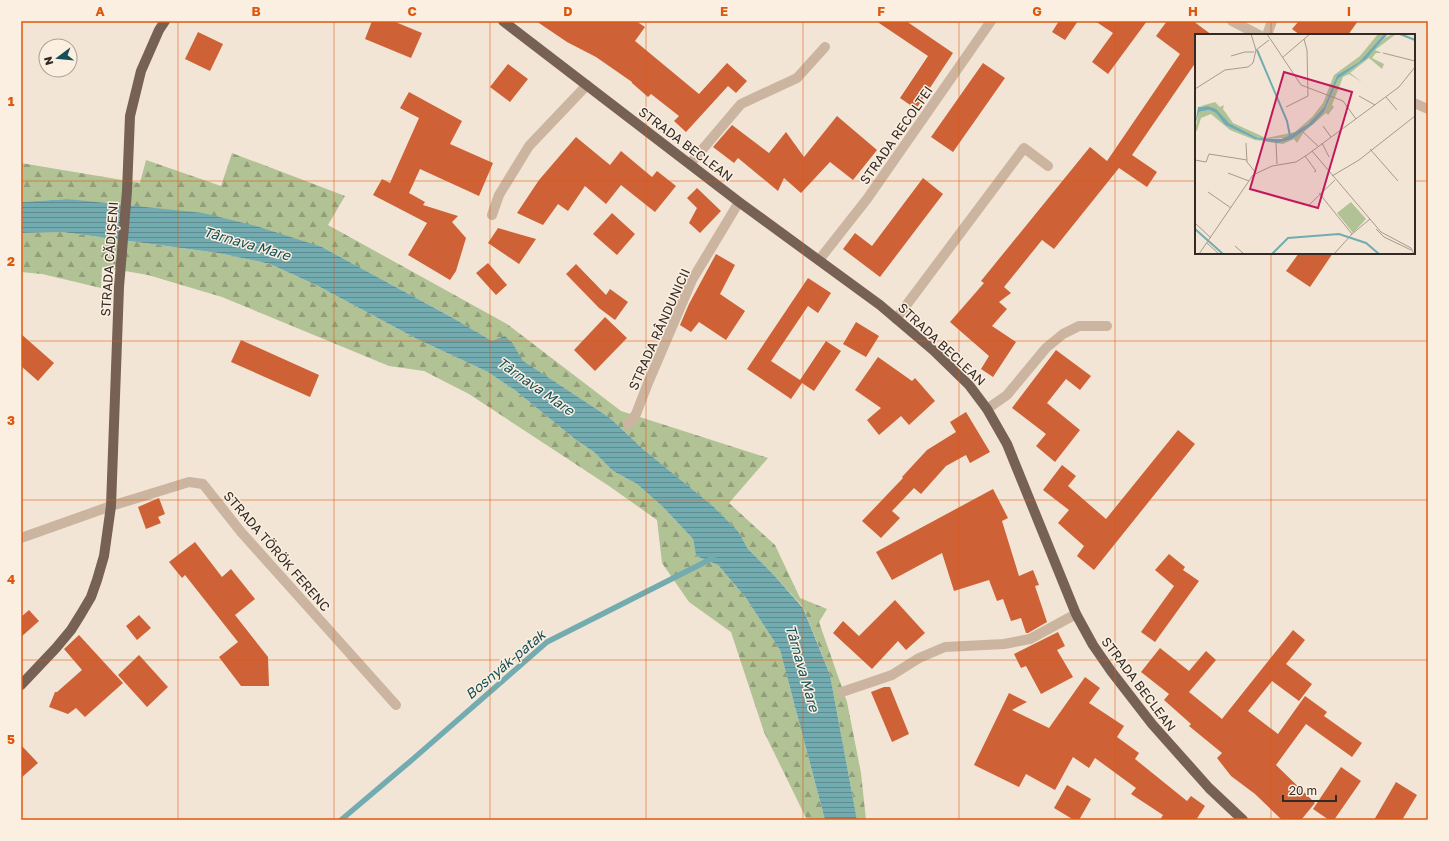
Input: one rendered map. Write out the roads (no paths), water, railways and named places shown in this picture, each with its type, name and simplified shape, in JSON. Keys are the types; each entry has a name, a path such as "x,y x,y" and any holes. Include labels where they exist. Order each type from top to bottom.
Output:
{"main road":[{"name":"STRADA CĂDIȘENI","path":"21,685 71,630 91,597 104,556 111,506 120,266 127,191 130,116 141,72 159,30 165,21"},
{"name":"STRADA BECLEAN","path":"503,21 740,202 880,305 933,350 969,385 987,408 1006,444 1076,614 1097,652 1152,724 1209,788 1243,820"}],"street":[{"name":"STRADA RECOLTEI","path":"819,260 867,199 991,21"},
{"path":"1232,21 1257,34"},
{"path":"1267,34 1272,21"},
{"path":"690,164 741,104 797,78 825,47"},
{"path":"492,215 500,195 529,146 587,85"},
{"path":"1415,103 1428,109"},
{"path":"896,318 1024,148 1048,166"},
{"name":"STRADA RÂNDUNICII","path":"628,424 636,414 692,280 740,202"},
{"path":"987,408 1007,395 1046,348 1063,334 1079,326 1107,326"},
{"name":"STRADA TÖRÖK FERENC","path":"111,506 189,482 203,484 240,532 396,705"},
{"path":"21,538 111,506"},
{"path":"842,692 892,675 919,658 944,647 1004,644 1030,639 1076,614"}],"water":[{"name":"Târnava Mare","path":"67,199 203,213 256,226 322,247 453,318 492,341 505,336 513,344 523,361 610,418 643,449 714,507 738,531 748,549 803,608 830,675 857,820 825,820 780,650 746,598 718,565 696,556 693,539 663,507 637,484 613,471 594,452 576,440 516,391 488,372 417,339 318,286 270,264 218,253 62,232 21,233 21,202"}],"waterway":[{"name":"Bosnyák-patak","path":"341,820 547,642 713,558"}]}
